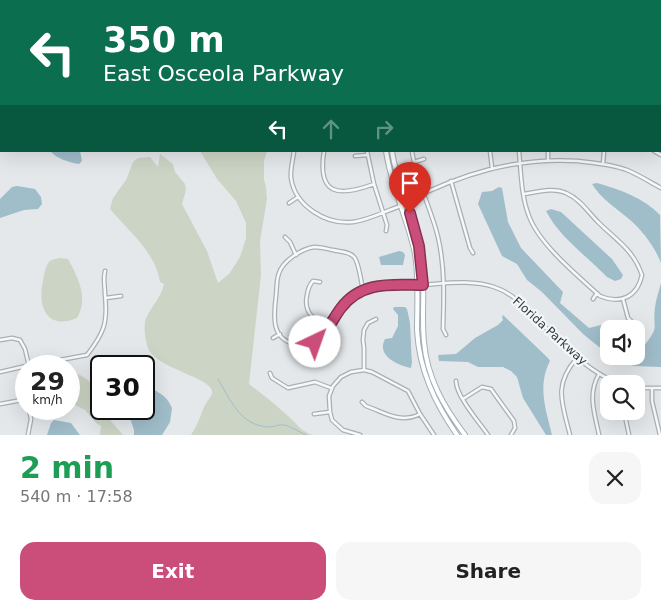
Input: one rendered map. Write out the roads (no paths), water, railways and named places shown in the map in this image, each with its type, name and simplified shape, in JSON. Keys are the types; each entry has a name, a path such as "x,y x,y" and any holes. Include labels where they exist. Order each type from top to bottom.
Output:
{"main road":[{"path":"386,152 414,248 418,285 418,335 422,364 435,400 458,435"},
{"path":"392,152 419,246 427,363 440,398 465,435"},
{"path":"398,196 406,202"},
{"path":"401,206 410,213"}],"street":[{"path":"294,152 291,180 298,197 311,210 324,217 353,222 401,206"},
{"path":"324,152 322,173 331,188 342,192 349,192 374,184"},
{"path":"412,152 439,242 444,284 443,329 446,335"},
{"path":"490,152 492,168"},
{"path":"519,152 524,194 529,216 540,237 597,293 609,299 623,299 631,295 638,287 642,275 634,256 580,202 566,193 552,190 524,194"},
{"path":"548,152 548,161"},
{"path":"603,164 604,152"},
{"path":"355,156 367,155 387,225 386,231"},
{"path":"414,162 424,159"},
{"path":"406,202 451,180 492,168 548,161 603,164 628,170 661,188"},
{"path":"451,180 473,253"},
{"path":"289,203 298,197"},
{"path":"285,237 290,242 296,255"},
{"path":"317,247 350,254 356,260 363,290 347,301 324,336 315,342 303,344 294,344 284,339 274,319 278,278 283,266 296,255 307,249 317,247"},
{"path":"80,356 87,355 101,337 106,298 105,271"},
{"path":"320,282 313,281 310,284 306,307 312,318 328,330"},
{"name":"Florida Parkway","path":"363,290 376,286 476,283 495,287 521,304 577,358 599,374"},
{"path":"592,299 597,293"},
{"path":"106,298 121,296"},
{"path":"623,299 630,320"},
{"path":"364,370 364,330 368,323 376,319"},
{"path":"274,338 280,334"},
{"path":"0,340 12,338 20,340 26,355"},
{"path":"303,344 304,352"},
{"path":"570,435 561,390 564,375 577,358"},
{"path":"0,372 15,369"},
{"path":"360,435 343,430 332,420 330,396 337,380 346,374 364,370 408,390 420,414 434,435"},
{"path":"270,373 272,378 288,388 316,382 332,388"},
{"path":"599,374 594,384 592,400 600,435"},
{"path":"456,381 463,399 488,435"},
{"path":"463,399 482,387 490,389 515,423 514,430 510,435"},
{"path":"645,389 661,388"},
{"path":"652,389 652,401 660,435"},
{"path":"0,404 15,401"},
{"path":"362,402 366,406 399,418 410,418 420,414"},
{"path":"314,414 330,412"},
{"path":"28,435 31,420"},
{"path":"626,420 629,435"}],"water":[{"path":"51,152 80,152 82,161 79,164 56,156"},
{"path":"597,183 631,195 654,209 660,215 661,263 652,245 639,228 604,199 592,184"},
{"path":"12,187 35,189 41,197 42,204 38,209 24,210 0,218 0,199"},
{"path":"499,187 502,188 508,222 521,248 563,292 560,303 589,328 600,325 600,348 527,280 517,264 502,256 478,204 482,192 492,191"},
{"path":"551,209 561,212 612,259 623,275 621,279 615,281 607,277 566,238 546,211"},
{"path":"399,251 405,255 403,265 381,265 379,257"},
{"path":"661,283 661,367 634,366 632,365 645,365 645,345 654,331 654,314"},
{"path":"394,307 405,307 407,309 410,323 411,368 400,365 390,359 383,350 385,339 392,338 398,326 398,315 393,309"},
{"path":"503,315 550,361 546,370 543,389 552,435 546,435 523,398 517,377 511,371 503,367 478,367 468,362 439,361 438,355 456,354 475,338 498,325 503,320"},
{"path":"155,390 164,396 172,408 170,422 162,435 134,435 131,420 155,420"},
{"path":"54,420 71,423 80,435 47,435"}],"waterway":[{"path":"218,379 237,410 250,422 269,427 287,426 306,435"}]}
